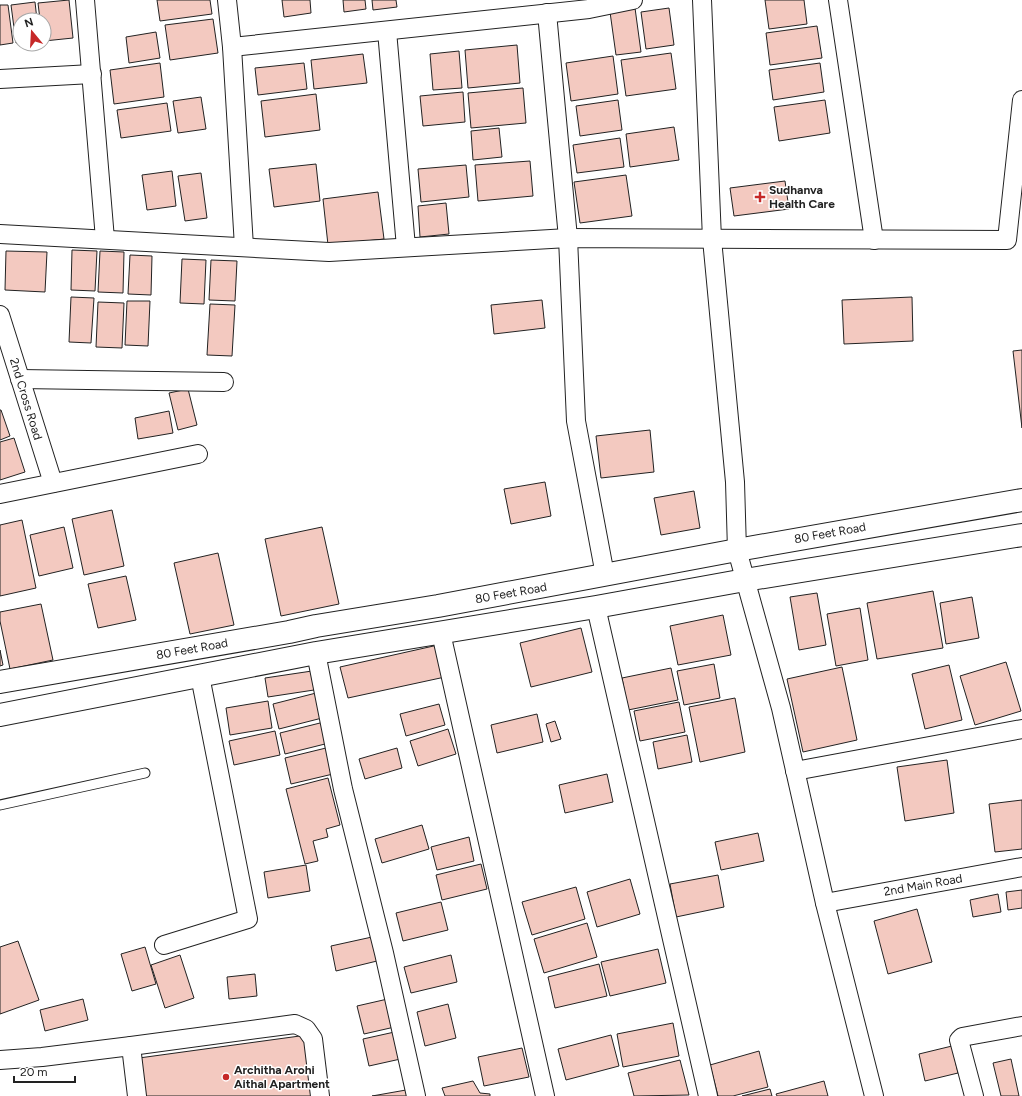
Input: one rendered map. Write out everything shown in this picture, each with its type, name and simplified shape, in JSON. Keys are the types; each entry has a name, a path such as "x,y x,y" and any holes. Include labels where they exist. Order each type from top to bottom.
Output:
{"main road":[{"name":"80 Feet Road","path":"0,682 282,634 316,626 438,606 737,550 1022,500"},
{"path":"0,715 316,653 596,607 745,580 1022,535"}],"street":[{"path":"85,0 105,240"},
{"path":"227,0 232,47 244,247"},
{"path":"232,47 547,13 588,4 633,0"},
{"path":"702,0 712,239 735,482 737,550 781,708 825,903 874,1096"},
{"path":"838,0 874,240"},
{"path":"547,13 568,238 576,421 605,574"},
{"path":"387,31 406,247"},
{"path":"0,79 92,74"},
{"path":"0,234 329,252 568,238 1014,242 1022,107"},
{"name":"2nd Cross Road","path":"0,315 53,483"},
{"path":"20,378 224,382"},
{"path":"0,494 198,454"},
{"path":"596,607 708,1096"},
{"path":"441,633 545,1096"},
{"path":"316,653 343,789 384,953 416,1096"},
{"path":"164,945 248,919 200,676"},
{"path":"795,771 1022,729"},
{"name":"2nd Main Road","path":"825,903 1022,867"},
{"path":"0,1060 42,1057 295,1024 306,1029 313,1039 320,1096"},
{"path":"974,1096 959,1040 962,1037 1022,1026"},
{"path":"131,1046 137,1096"}],"lane":[{"path":"0,805 145,773"}],"building":[{"path":"69,0 73,38 52,40 52,12 39,12 38,3"},
{"path":"157,0 210,0 212,14 160,21"},
{"path":"282,0 310,0 311,13 284,17"},
{"path":"343,0 365,0 366,9 344,12"},
{"path":"372,0 396,0 397,7 373,10"},
{"path":"765,0 804,0 807,24 769,29"},
{"path":"35,2 36,12 12,13 11,5"},
{"path":"0,5 8,5 12,43 0,45"},
{"path":"635,8 641,52 616,55 610,12"},
{"path":"669,8 674,45 646,49 641,12"},
{"path":"213,19 218,53 170,60 165,25"},
{"path":"817,26 822,58 770,65 766,33"},
{"path":"156,32 160,58 129,63 126,37"},
{"path":"517,45 520,83 468,88 465,50"},
{"path":"459,51 462,88 433,90 430,54"},
{"path":"671,53 676,89 626,96 621,60"},
{"path":"363,54 367,83 314,89 311,60"},
{"path":"613,56 618,94 571,101 566,63"},
{"path":"160,63 164,97 114,104 110,70"},
{"path":"304,63 307,89 258,95 255,68"},
{"path":"820,63 824,92 773,100 769,70"},
{"path":"523,88 526,123 471,128 468,93"},
{"path":"463,92 465,122 423,126 420,96"},
{"path":"316,94 320,130 265,137 261,101"},
{"path":"201,97 206,129 178,133 173,101"},
{"path":"618,100 622,130 580,136 576,106"},
{"path":"825,100 830,133 779,141 774,107"},
{"path":"167,103 171,131 121,138 117,110"},
{"path":"674,127 679,160 630,167 626,134"},
{"path":"499,128 502,157 473,160 471,131"},
{"path":"620,138 624,167 577,173 573,145"},
{"path":"530,161 533,196 478,201 475,165"},
{"path":"316,164 320,201 274,207 269,169"},
{"path":"466,165 469,197 421,202 418,169"},
{"path":"172,171 176,206 147,210 142,175"},
{"path":"201,173 207,218 185,221 178,176"},
{"path":"626,175 632,216 580,223 574,182"},
{"path":"785,181 789,209 734,216 730,188"},
{"path":"378,192 384,239 328,245 323,199"},
{"path":"446,203 449,234 420,237 418,206"},
{"path":"72,250 97,251 95,291 71,290"},
{"path":"6,251 47,252 45,292 5,290"},
{"path":"100,251 124,252 123,293 98,292"},
{"path":"130,255 152,256 151,295 128,294"},
{"path":"182,259 206,260 204,304 180,303"},
{"path":"211,260 237,261 235,301 209,300"},
{"path":"71,297 94,298 91,343 69,342"},
{"path":"912,297 913,341 844,344 842,300"},
{"path":"542,300 545,328 494,334 491,305"},
{"path":"127,301 150,301 148,346 125,345"},
{"path":"98,302 124,303 122,348 96,347"},
{"path":"210,304 235,305 232,356 207,355"},
{"path":"1022,350 1022,428 1013,351"},
{"path":"188,389 197,425 178,430 169,393"},
{"path":"0,410 10,436 0,440"},
{"path":"169,411 173,433 138,439 135,418"},
{"path":"650,430 654,472 601,478 596,436"},
{"path":"14,438 25,472 0,480 0,442"},
{"path":"545,482 551,516 511,524 504,489"},
{"path":"694,491 700,528 661,535 654,498"},
{"path":"112,510 124,566 84,575 72,519"},
{"path":"22,520 36,588 0,596 0,525"},
{"path":"64,527 73,568 39,576 30,535"},
{"path":"322,527 339,604 281,616 265,539"},
{"path":"218,553 234,625 190,634 174,563"},
{"path":"126,576 136,620 98,628 88,584"},
{"path":"933,591 943,648 877,659 867,603"},
{"path":"817,593 826,645 799,650 790,597"},
{"path":"972,597 979,638 946,644 940,603"},
{"path":"41,604 53,660 10,669 0,621 0,612"},
{"path":"860,608 868,660 836,666 827,614"},
{"path":"723,615 731,655 678,665 670,626"},
{"path":"581,628 592,672 531,687 520,643"},
{"path":"438,645 445,677 348,698 340,667"},
{"path":"0,650 3,665 0,666"},
{"path":"1006,662 1021,711 975,725 960,676"},
{"path":"714,664 720,698 684,705 677,671"},
{"path":"949,665 962,720 925,729 912,674"},
{"path":"842,667 857,740 803,752 787,679"},
{"path":"671,668 678,700 628,710 622,678"},
{"path":"312,671 314,690 268,697 265,678"},
{"path":"320,692 326,717 279,729 273,704"},
{"path":"735,698 745,752 700,762 689,707"},
{"path":"268,701 272,728 230,735 226,708"},
{"path":"679,702 685,732 640,741 634,711"},
{"path":"439,704 445,725 406,736 400,714"},
{"path":"537,714 543,742 497,753 491,725"},
{"path":"555,721 561,739 551,742 546,724"},
{"path":"324,722 329,743 285,754 280,733"},
{"path":"448,729 456,754 418,766 410,741"},
{"path":"275,731 280,755 234,765 229,741"},
{"path":"687,735 692,762 658,769 653,742"},
{"path":"326,748 333,774 291,784 285,758"},
{"path":"397,748 402,768 365,779 359,759"},
{"path":"947,760 954,813 905,821 897,767"},
{"path":"607,774 613,802 565,813 559,785"},
{"path":"328,778 340,825 326,829 328,837 313,841 318,861 305,864 286,789"},
{"path":"1022,800 1022,849 995,852 989,804"},
{"path":"422,825 429,849 382,863 375,839"},
{"path":"758,833 764,861 721,870 715,842"},
{"path":"469,837 474,861 437,870 431,847"},
{"path":"481,864 487,889 442,900 436,875"},
{"path":"306,865 310,891 268,898 264,872"},
{"path":"718,875 724,907 676,917 670,884"},
{"path":"630,879 640,914 597,927 587,892"},
{"path":"576,887 585,919 532,935 522,902"},
{"path":"1022,890 1022,908 1008,910 1006,892"},
{"path":"998,894 1001,912 973,917 970,900"},
{"path":"441,902 448,930 403,941 396,913"},
{"path":"917,909 932,962 888,974 874,921"},
{"path":"587,923 597,957 544,973 534,939"},
{"path":"372,937 377,961 336,971 331,946"},
{"path":"18,941 39,1000 0,1014 0,947"},
{"path":"145,947 156,984 132,991 121,954"},
{"path":"658,949 666,983 610,996 601,962"},
{"path":"180,955 194,998 165,1008 151,965"},
{"path":"451,955 457,982 411,993 404,967"},
{"path":"599,964 607,996 555,1008 548,977"},
{"path":"255,974 257,996 229,999 227,977"},
{"path":"392,998 399,1026 364,1034 357,1006"},
{"path":"83,999 88,1020 45,1031 40,1010"},
{"path":"448,1004 456,1038 425,1046 417,1012"},
{"path":"673,1023 679,1056 623,1067 617,1034"},
{"path":"399,1031 405,1058 369,1066 363,1039"},
{"name":"Architha Arohi Aithal Apartment","path":"307,1035 313,1096 144,1096 139,1058"},
{"path":"611,1035 619,1066 566,1080 558,1049"},
{"path":"952,1046 958,1073 925,1081 919,1054"},
{"path":"522,1048 529,1077 484,1086 478,1057"},
{"path":"759,1051 768,1087 733,1096 718,1096 710,1065"},
{"path":"1011,1059 1019,1096 1001,1096 993,1063"},
{"path":"680,1060 689,1095 634,1096 628,1073"},
{"path":"473,1081 480,1093 490,1094 490,1096 445,1096 442,1088"},
{"path":"824,1081 828,1096 777,1096 776,1094"},
{"path":"770,1089 772,1096 742,1096"},
{"path":"406,1090 407,1096 372,1096"}],"place":[{"name":"Sudhanva Health Care","path":"760,197"},
{"name":"Architha Arohi Aithal Apartment","path":"226,1077"}]}
